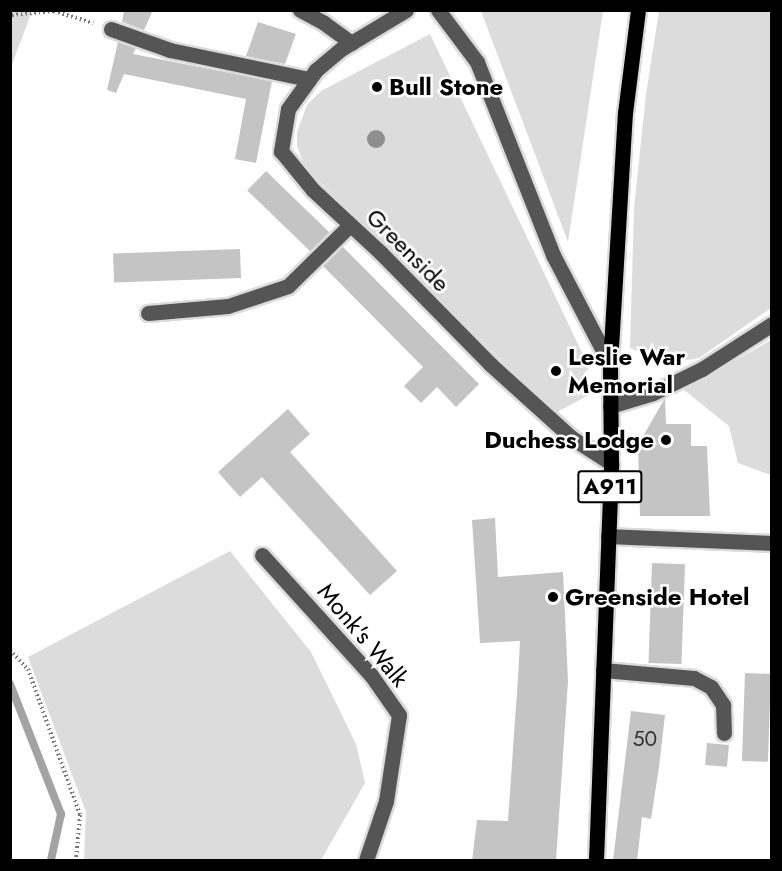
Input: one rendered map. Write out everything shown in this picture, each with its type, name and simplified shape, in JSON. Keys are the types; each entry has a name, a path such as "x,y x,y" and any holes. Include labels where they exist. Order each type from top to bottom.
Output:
{"main road":[{"name":"A911","path":"596,861 611,463 610,364 625,113 638,10"}],"street":[{"path":"300,10 324,23 352,43"},
{"name":"Greenside","path":"406,10 341,49 309,79 288,109 281,151 313,190 490,364 572,438 611,463"},
{"path":"438,10 477,62 553,255 610,364"},
{"path":"111,29 170,50 309,79"},
{"path":"148,313 228,306 288,286 350,225"},
{"path":"610,406 653,393 702,369 771,324"},
{"path":"608,536 771,543"},
{"name":"Monk's Walk","path":"262,555 371,675 399,716 386,801 366,861"},
{"path":"603,670 694,678 711,687 723,705 724,733"}],"path":[{"path":"12,14 54,11 111,29"},
{"path":"10,651 28,669 80,815 76,861"}],"shaded area":[{"path":"10,11 32,11 11,67"},
{"path":"481,11 603,11 568,242"},
{"path":"659,11 772,11 771,308 699,358 670,363 630,348 634,208 646,94"},
{"path":"430,34 588,365 589,395 555,413 305,167 297,146 297,132 307,105 321,91"},
{"path":"771,340 771,475 738,463 729,426 684,390"},
{"path":"230,551 311,652 356,744 365,783 321,860 84,860 86,812 28,657"}],"building":[{"path":"124,10 153,10 144,30 122,22"},
{"path":"258,22 296,34 285,64 246,56"},
{"path":"118,42 136,48 133,54 272,81 256,163 235,159 246,99 124,74 116,93 107,90"},
{"path":"266,171 329,232 311,252 247,190"},
{"path":"342,246 479,384 456,407 437,387 421,403 404,386 423,367 323,266"},
{"path":"240,249 241,278 114,282 113,253"},
{"path":"665,398 666,424 691,424 691,446 707,446 710,516 640,516 638,445"},
{"path":"288,409 310,434 290,452 397,571 370,595 262,477 240,497 218,472"},
{"path":"495,518 498,577 563,572 568,681 556,861 472,861 477,820 508,821 518,677 520,641 480,643 472,520"},
{"path":"652,563 685,564 681,664 649,663"},
{"path":"745,673 771,674 768,762 742,761"},
{"path":"631,711 665,715 659,767 651,819 642,817 637,861 613,861"},
{"path":"707,743 729,745 727,767 705,765"}],"waterway":[{"path":"10,684 61,814 51,860"}],"place":[{"name":"Bull Stone","path":"377,87"},
{"name":"Leslie War Memorial","path":"556,371"},
{"name":"Duchess Lodge","path":"666,440"},
{"name":"Greenside Hotel","path":"553,597"}]}
